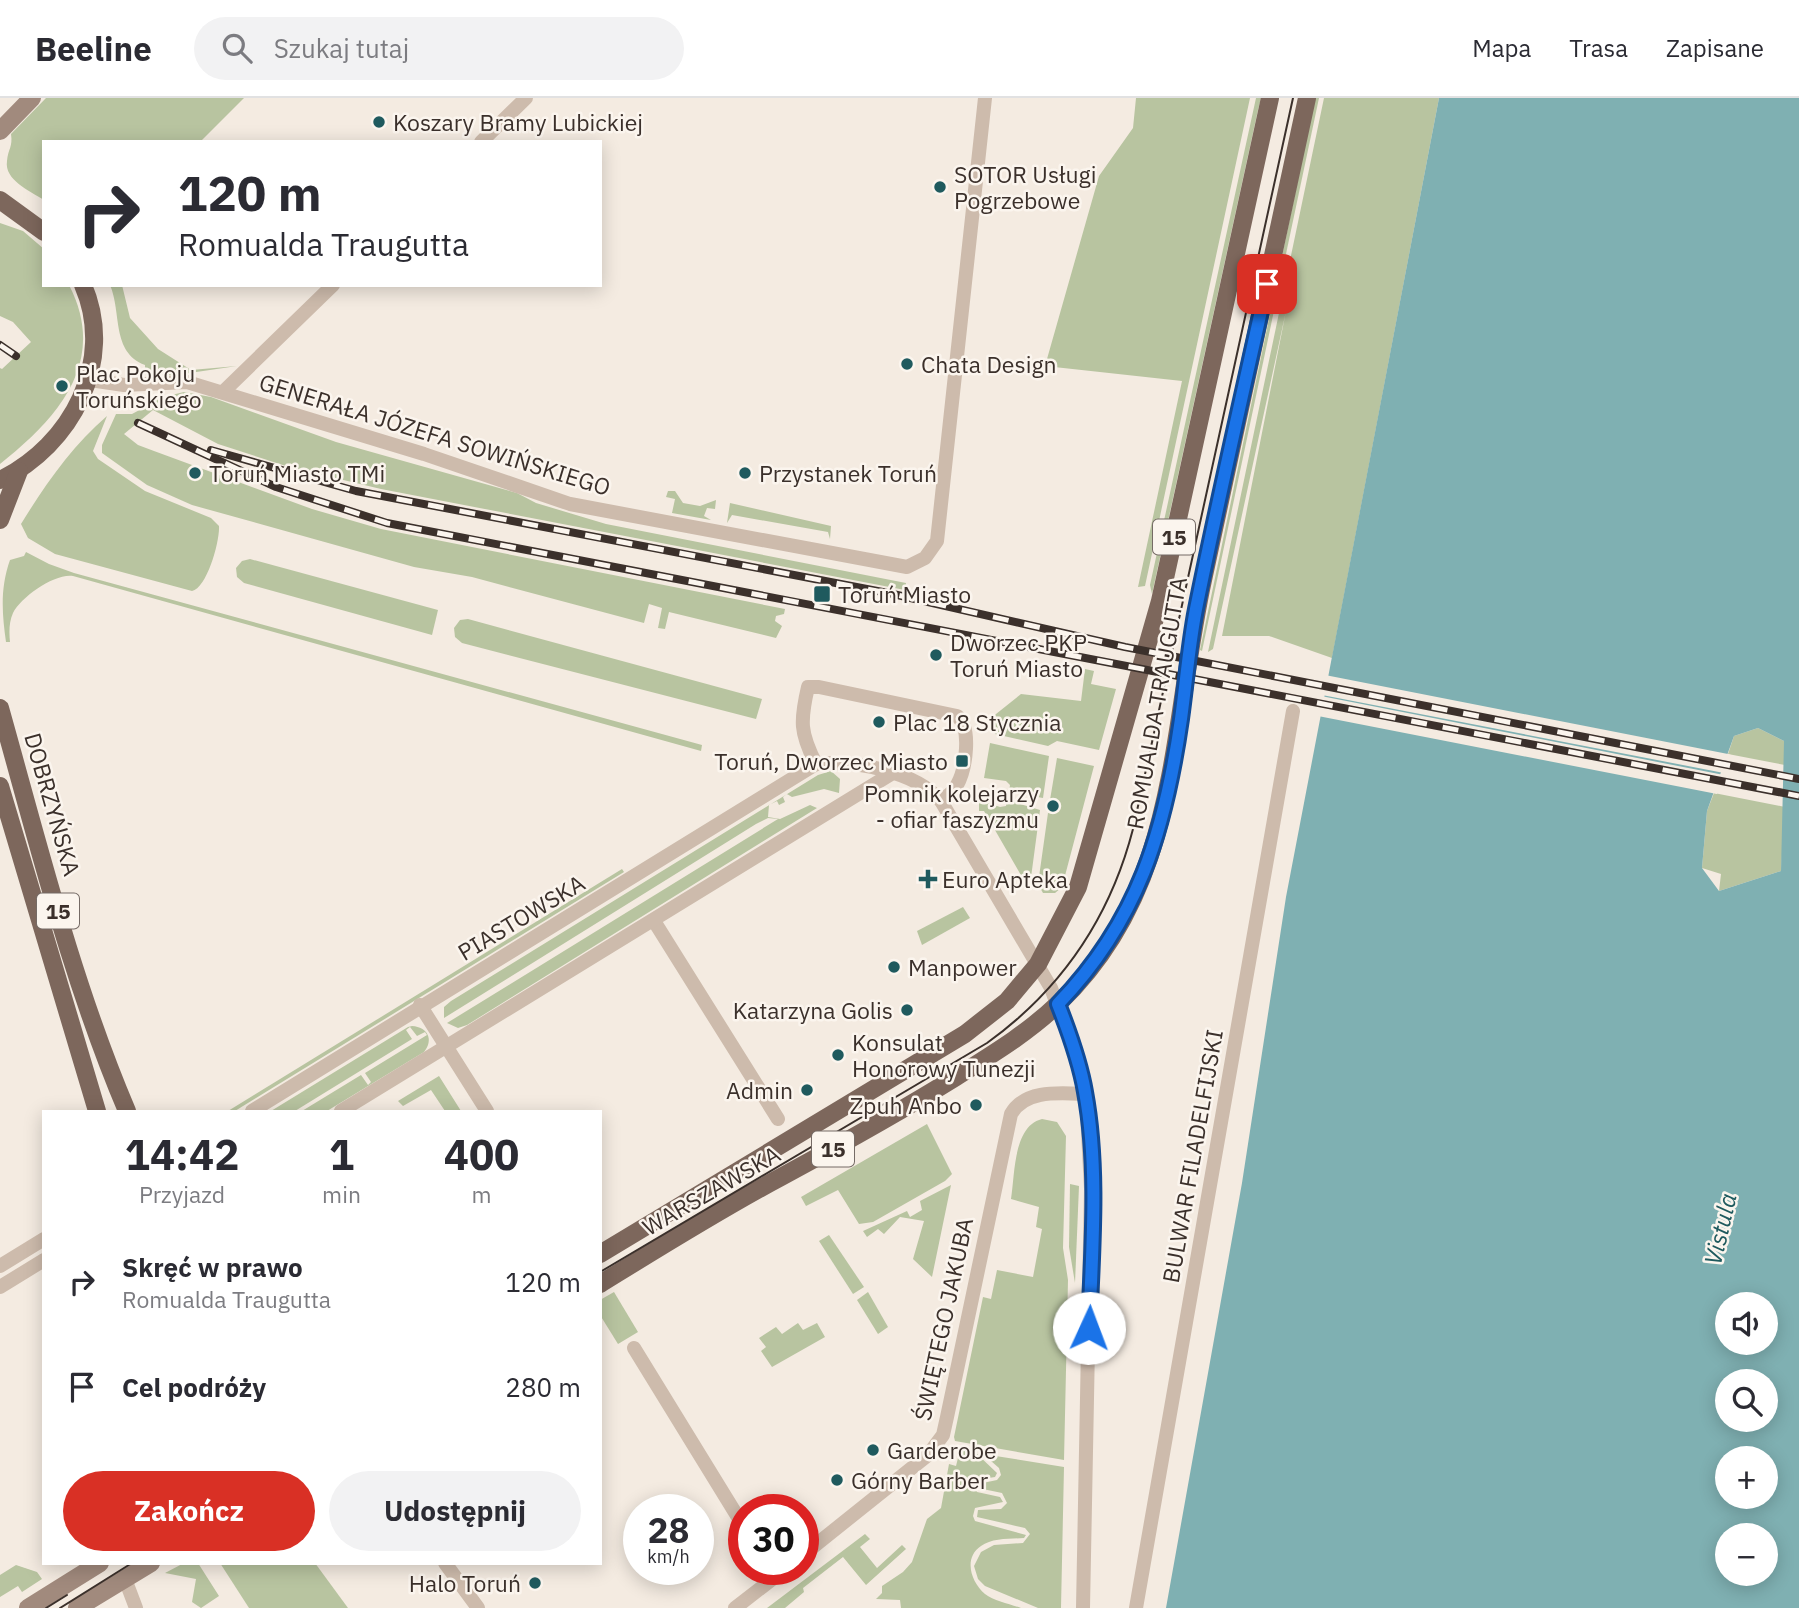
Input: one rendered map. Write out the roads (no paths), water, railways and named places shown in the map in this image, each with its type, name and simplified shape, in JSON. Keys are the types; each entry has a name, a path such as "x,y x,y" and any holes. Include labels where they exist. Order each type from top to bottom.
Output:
{"main road":[{"name":"ROMUALDA TRAUGUTTA","path":"1038,964 1078,887 1160,601 1270,98"},
{"name":"ROMUALDA TRAUGUTTA","path":"1058,1004 1088,972 1118,928 1157,839 1181,722 1196,612 1307,98"},
{"path":"0,200 42,231"},
{"path":"0,480 19,471 48,444 71,416 90,380 96,333 84,287"},
{"path":"0,520 19,471"},
{"name":"DOBRZYŃSKA","path":"0,708 61,921 108,1065 127,1110"},
{"name":"DOBRZYŃSKA","path":"0,786 97,1110"},
{"name":"WARSZAWSKA","path":"602,1253 965,1034 1007,1001 1038,964"},
{"name":"WARSZAWSKA","path":"602,1283 709,1217 884,1122 1003,1047 1058,1004"}],"street":[{"path":"0,131 32,98"},
{"path":"483,140 526,98"},
{"name":"GENERAŁA JÓZEFA SOWIŃSKIEGO","path":"90,380 124,385 187,383 223,392 570,504 907,567 919,564 937,541 985,98"},
{"path":"223,392 331,287"},
{"path":"941,801 958,784 967,733 964,721 957,716 819,687 808,687 801,717 802,733 816,764 849,764 891,774 924,786 941,801 1038,964 1058,1004 1086,1094 1091,1202 1083,1608"},
{"name":"BULWAR FILADELFIJSKI","path":"1136,1608 1293,711"},
{"name":"PIASTOWSKA","path":"254,1110 816,764"},
{"path":"343,1110 891,774"},
{"path":"654,921 778,1119"},
{"path":"421,1005 486,1110"},
{"name":"ŚWIĘTEGO JAKUBA","path":"819,1542 912,1469 939,1441 947,1417 1011,1114 1026,1099 1060,1093 1086,1094"},
{"path":"0,1266 42,1240"},
{"path":"0,1287 42,1261"},
{"path":"635,1348 728,1501"},
{"path":"28,1608 97,1565"},
{"path":"78,1608 148,1565"},
{"path":"446,1565 478,1608"},
{"path":"125,1579 136,1608"},
{"path":"735,1608 761,1585"}],"water":[{"name":"Vistula","path":"1439,98 1799,98 1799,1608 1166,1608 1242,1183 1286,897","holes":["1758,728 1784,741 1781,871 1719,891 1702,868 1707,811 1734,736"]}],"tram line":[{"path":"602,1271 987,1043 1014,1022 1060,975 1096,922 1123,862 1133,829 1293,98"},
{"path":"60,1608 129,1565"},
{"path":"46,1608 67,1595"}],"railway":[{"path":"0,345 16,356"},
{"path":"138,423 276,487 387,523 1799,796"},
{"path":"211,450 356,491 893,594 1125,647 1799,779"}],"place":[{"name":"Koszary Bramy Lubickiej","path":"379,122"},
{"name":"SOTOR Usługi Pogrzebowe","path":"940,187"},
{"name":"Chata Design","path":"907,364"},
{"name":"Plac Pokoju Toruńskiego","path":"62,386"},
{"name":"Toruń Miasto TMi","path":"195,473"},
{"name":"Przystanek Toruń","path":"745,473"},
{"name":"Toruń Miasto","path":"822,594"},
{"name":"Dworzec PKP Toruń Miasto","path":"936,655"},
{"name":"Plac 18 Stycznia","path":"879,722"},
{"name":"Toruń, Dworzec Miasto","path":"962,761"},
{"name":"Pomnik kolejarzy - ofiar faszyzmu","path":"1053,806"},
{"name":"Euro Apteka","path":"928,879"},
{"name":"Manpower","path":"894,967"},
{"name":"Katarzyna Golis","path":"907,1010"},
{"name":"Konsulat Honorowy Tunezji","path":"838,1055"},
{"name":"Admin","path":"807,1090"},
{"name":"Zpuh Anbo","path":"976,1105"},
{"name":"Garderobe","path":"873,1450"},
{"name":"Górny Barber","path":"837,1480"},
{"name":"Halo Toruń","path":"535,1583"}]}
